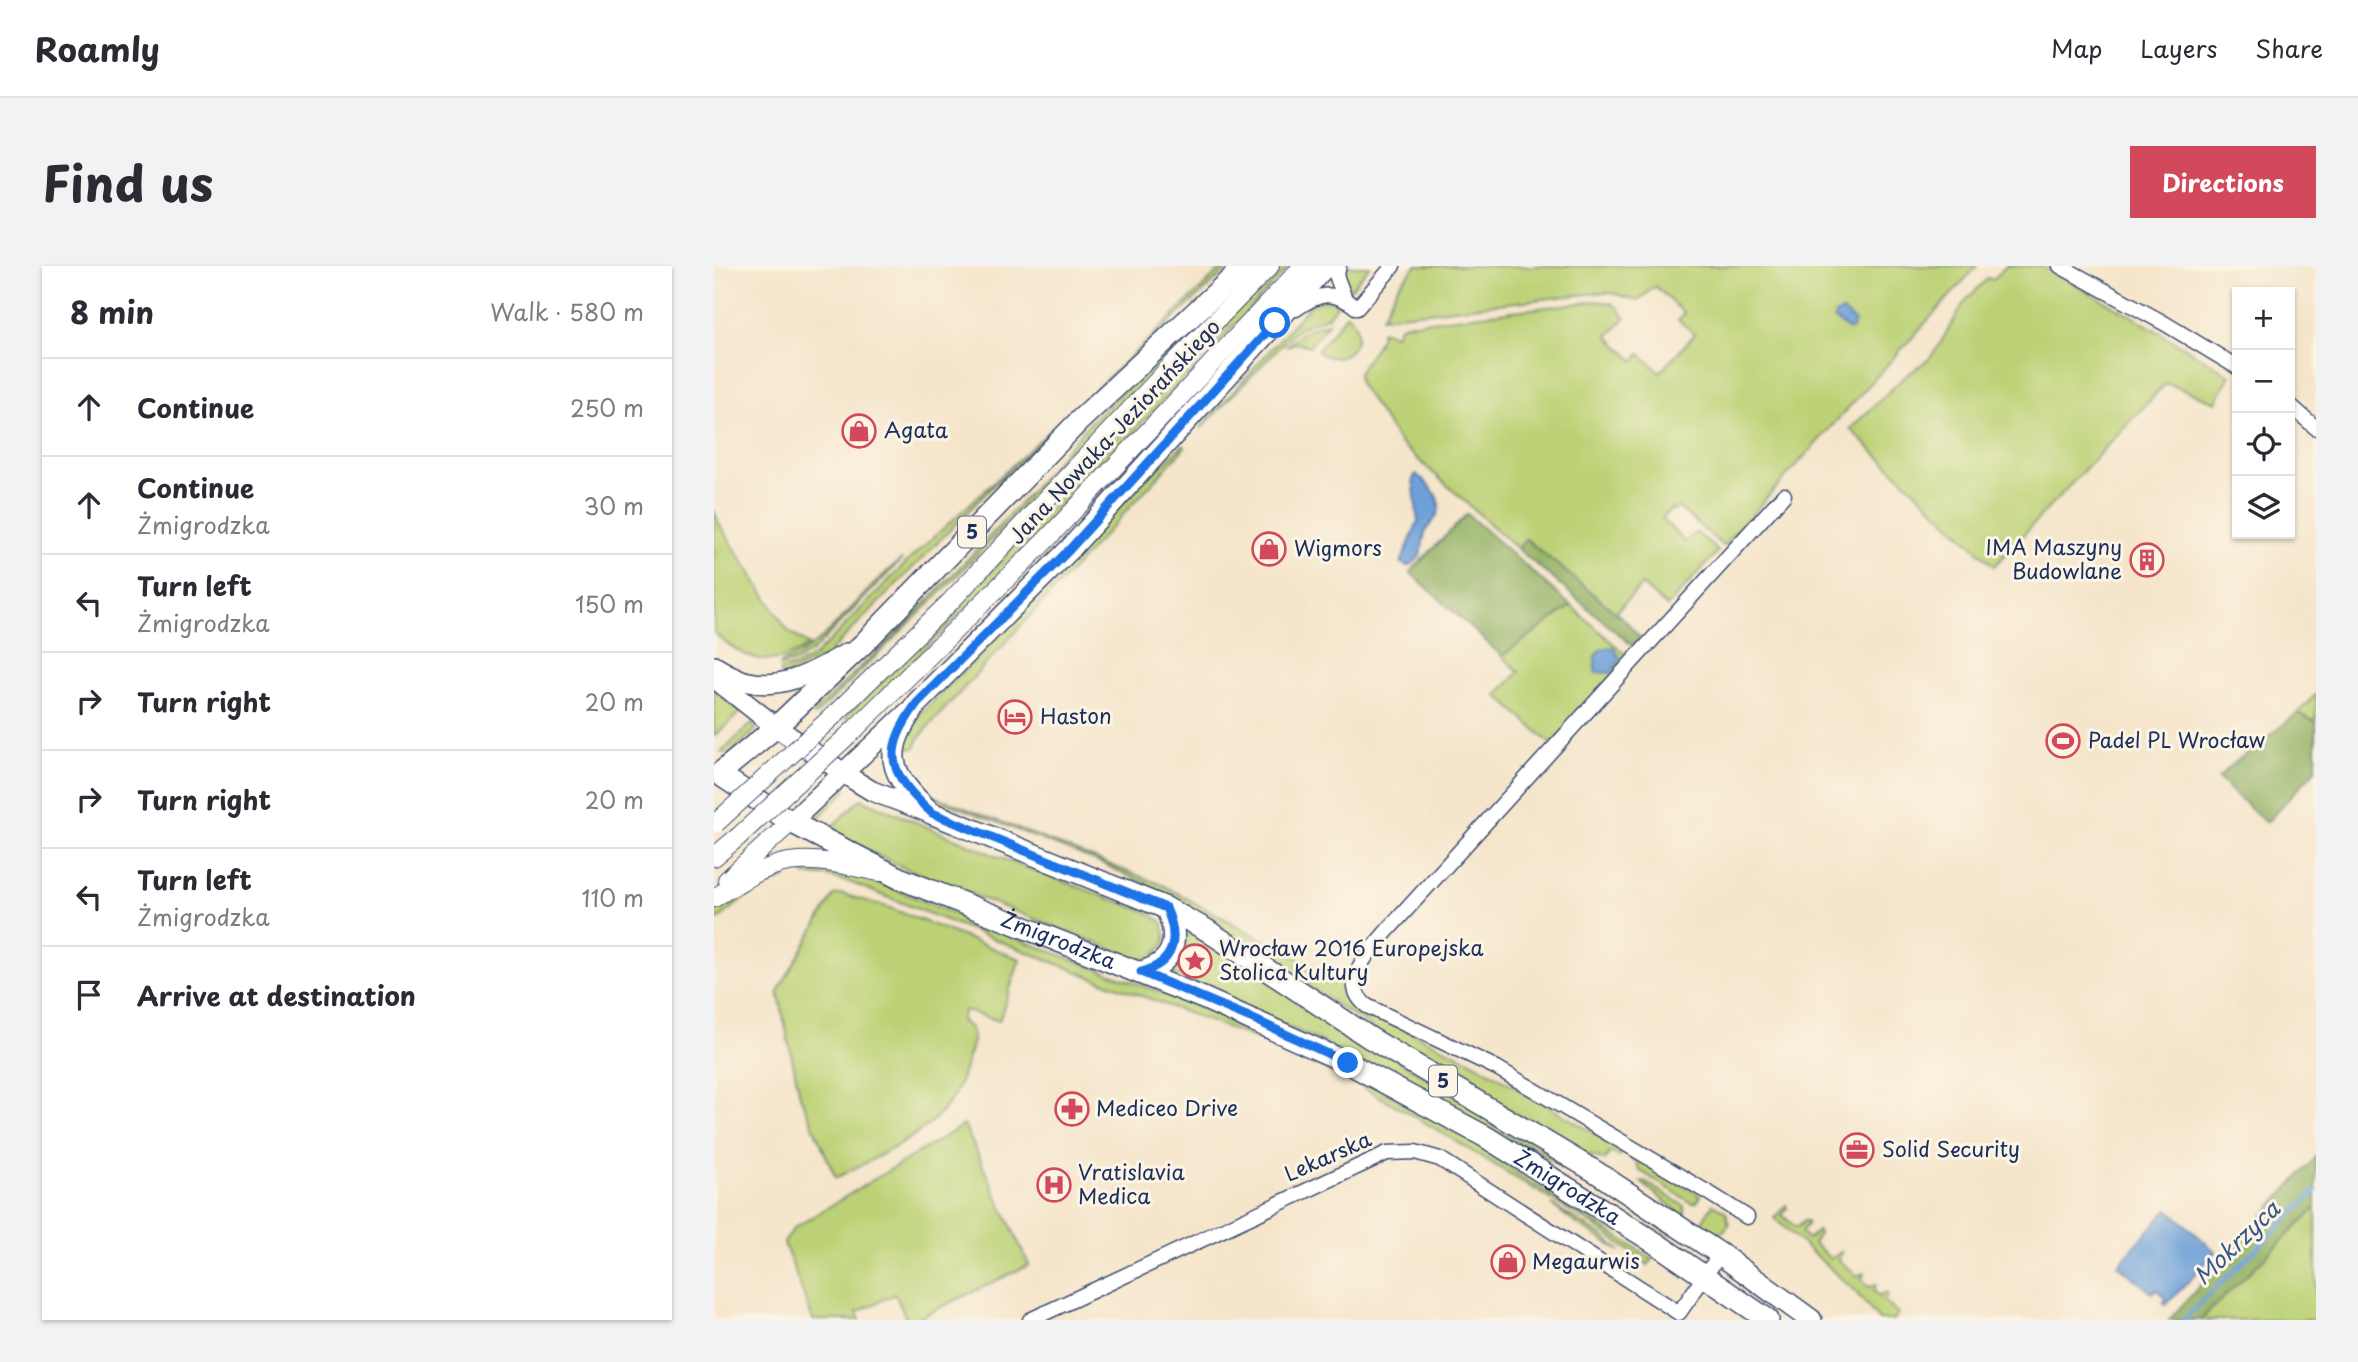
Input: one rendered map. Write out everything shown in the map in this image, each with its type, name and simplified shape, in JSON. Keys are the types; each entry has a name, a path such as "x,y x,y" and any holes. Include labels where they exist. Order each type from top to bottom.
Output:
{"main road":[{"name":"5","path":"716,774 776,727 863,644 1080,420 1245,266"},
{"name":"5","path":"917,703 1069,550 1325,266"},
{"path":"714,666 749,682 776,683 811,673 863,644"},
{"name":"Żmigrodzka","path":"714,678 776,727 872,791 1166,908 1215,935 1370,1038 1596,1172 1720,1254 1811,1320"},
{"path":"791,822 917,703"},
{"name":"Żmigrodzka","path":"917,703 898,733 894,762 896,771 908,791 932,813"},
{"name":"Żmigrodzka","path":"716,774 791,822 892,875 1141,972 1251,1018 1348,1063 1474,1131 1599,1207 1768,1320"},
{"path":"1141,972 1158,965 1173,945 1173,924 1166,908"}],"street":[{"name":"Jana Nowaka-Jeziorańskiego","path":"715,823 834,715 950,601 1171,366 1270,266"},
{"name":"Jana Nowaka-Jeziorańskiego","path":"714,857 855,729 1047,539 1303,266"},
{"path":"1339,266 1336,275 1345,299"},
{"path":"1275,323 1318,295 1345,299 1357,308 1393,266"},
{"path":"2060,266 2232,364"},
{"path":"2295,409 2316,428"},
{"path":"1746,1217 1497,1068 1367,1006 1357,993 1354,980 1365,956 1387,931 1784,495"},
{"path":"714,892 791,822"},
{"path":"714,898 749,877 795,861 821,862 892,875"},
{"name":"Lekarska","path":"1030,1320 1387,1153 1415,1152 1440,1159 1679,1313 1720,1254"}],"green space":[{"path":"1224,266 1231,266 995,484 825,657 781,677 780,670 796,666 815,656 910,559 1140,348"},
{"path":"1280,266 1290,266 990,584 851,723 845,717 961,603"},
{"path":"1345,266 1370,266 1349,291 1342,271"},
{"path":"1416,266 1977,266 1723,546 1678,507 1674,511 1671,509 1662,519 1685,542 1696,532 1718,551 1667,607 1642,585 1615,613 1526,539 1518,549 1400,443 1359,383 1358,373 1378,343 1382,330 1395,335 1399,327 1406,324 1597,301 1614,305 1625,318 1608,336 1634,361 1640,354 1660,372 1695,334 1678,320 1684,313 1655,286 1638,301 1612,293 1596,293 1382,317 1398,286"},
{"path":"2006,266 2042,266 2230,375 2216,402 2166,383 1994,566 1850,429 1903,378 1929,359 1965,301 1988,278 1993,280"},
{"path":"1222,300 1032,503 1029,501 815,716 812,714 964,563 1019,505 1092,420"},
{"path":"1330,300 1338,304 1327,317 1293,333 1200,429 1312,303"},
{"path":"1347,314 1357,332 1352,349 1345,355 1336,357 1317,351"},
{"path":"1328,323 1310,346 1296,343 1286,346 1306,330"},
{"path":"1183,445 1185,447 929,726 915,748 904,748 917,717 977,658 1145,480"},
{"path":"714,511 721,527 788,631 809,645 784,658 759,659 736,650 714,632"},
{"path":"1467,514 1571,606 1502,656 1410,572"},
{"path":"1526,539 1626,621 1640,638 1634,647 1518,549"},
{"path":"902,559 813,651 794,662 780,666 829,631"},
{"path":"1571,606 1625,654 1626,663 1552,745 1497,695 1519,672 1502,656"},
{"path":"714,689 741,712 714,736"},
{"path":"2316,694 2316,722 2298,713"},
{"path":"2298,713 2316,722 2316,769 2266,823 2218,778"},
{"path":"753,723 756,730 729,754 721,752"},
{"path":"905,764 912,766 925,789 937,797 1162,885 1346,985 1353,1002 1360,1008 1471,1061 1623,1150 1619,1157 1610,1152 1605,1160 1580,1152 1395,1043 1161,891 1099,862 933,797 916,783"},
{"path":"837,787 846,790 816,820 812,813"},
{"path":"861,799 1008,861 1149,913 1162,922 1166,939 1156,953 1140,960 904,868 827,831"},
{"path":"799,867 852,872 1007,935 1184,1001 1366,1082 1462,1134 1529,1181 1653,1259 1648,1265 1600,1229 1434,1128 1361,1086 1284,1049 849,882 827,876 804,875"},
{"path":"784,869 786,878 756,891 714,923 714,911 740,890"},
{"path":"842,894 890,908 1020,959 999,1021 964,1010 961,1021 970,1028 973,1041 960,1083 942,1111 900,1144 836,1178 800,1096 778,991 834,895"},
{"path":"1183,930 1218,949 1672,1230 1670,1234 1536,1151 1318,1040 1165,970"},
{"path":"964,1125 1029,1265 914,1320 907,1320 895,1294 857,1312 860,1320 813,1320 784,1243 794,1228"},
{"path":"1631,1154 1701,1196 1697,1202 1692,1203 1639,1170 1637,1163 1629,1157"},
{"path":"2316,1157 2316,1208 2200,1320 2169,1320"},
{"path":"1644,1181 1684,1206 1683,1216 1641,1182"},
{"path":"1713,1204 1726,1212 1729,1224 1719,1234 1707,1233 1698,1228"},
{"path":"1552,1205 1603,1236 1620,1251 1574,1222"},
{"path":"1786,1205 1787,1209 1782,1215 1796,1228 1807,1221 1801,1232 1808,1239 1818,1231 1813,1243 1831,1259 1841,1252 1839,1260 1857,1276 1864,1273 1862,1281 1869,1287 1876,1284 1874,1291 1880,1297 1884,1293 1888,1294 1884,1301 1898,1313 1894,1320 1879,1320 1854,1290 1774,1218"},
{"path":"2316,1208 2316,1320 2200,1320 2304,1219"}],"water":[{"path":"1843,311 1855,322 1852,329 1849,330 1834,319 1835,315"},
{"path":"1416,474 1434,492 1439,509 1427,529 1418,558 1407,566 1401,563 1418,521 1413,479"},
{"path":"1613,647 1621,659 1611,673 1595,672 1595,656 1601,649"},
{"path":"2168,1209 2216,1252 2166,1305 2163,1302 2166,1299 2156,1289 2152,1293 2118,1265"}],"waterway":[{"name":"Mokrzyca","path":"2183,1320 2316,1191"}],"place":[{"name":"Agata","path":"859,431"},
{"name":"Wigmors","path":"1269,549"},
{"name":"IMA Maszyny Budowlane","path":"2147,560"},
{"name":"Haston","path":"1015,717"},
{"name":"Padel PL Wrocław","path":"2063,741"},
{"name":"Wrocław 2016 Europejska Stolica Kultury","path":"1195,961"},
{"name":"Mediceo Drive","path":"1072,1109"},
{"name":"Solid Security","path":"1857,1150"},
{"name":"Vratislavia Medica","path":"1054,1185"},
{"name":"Megaurwis","path":"1508,1262"}],"route":[{"path":"1275,323 1069,550 917,703 898,733 894,762 896,771 908,791 932,813 1166,908 1175,934 1173,945 1158,965 1141,972 1251,1018 1348,1063"}]}
